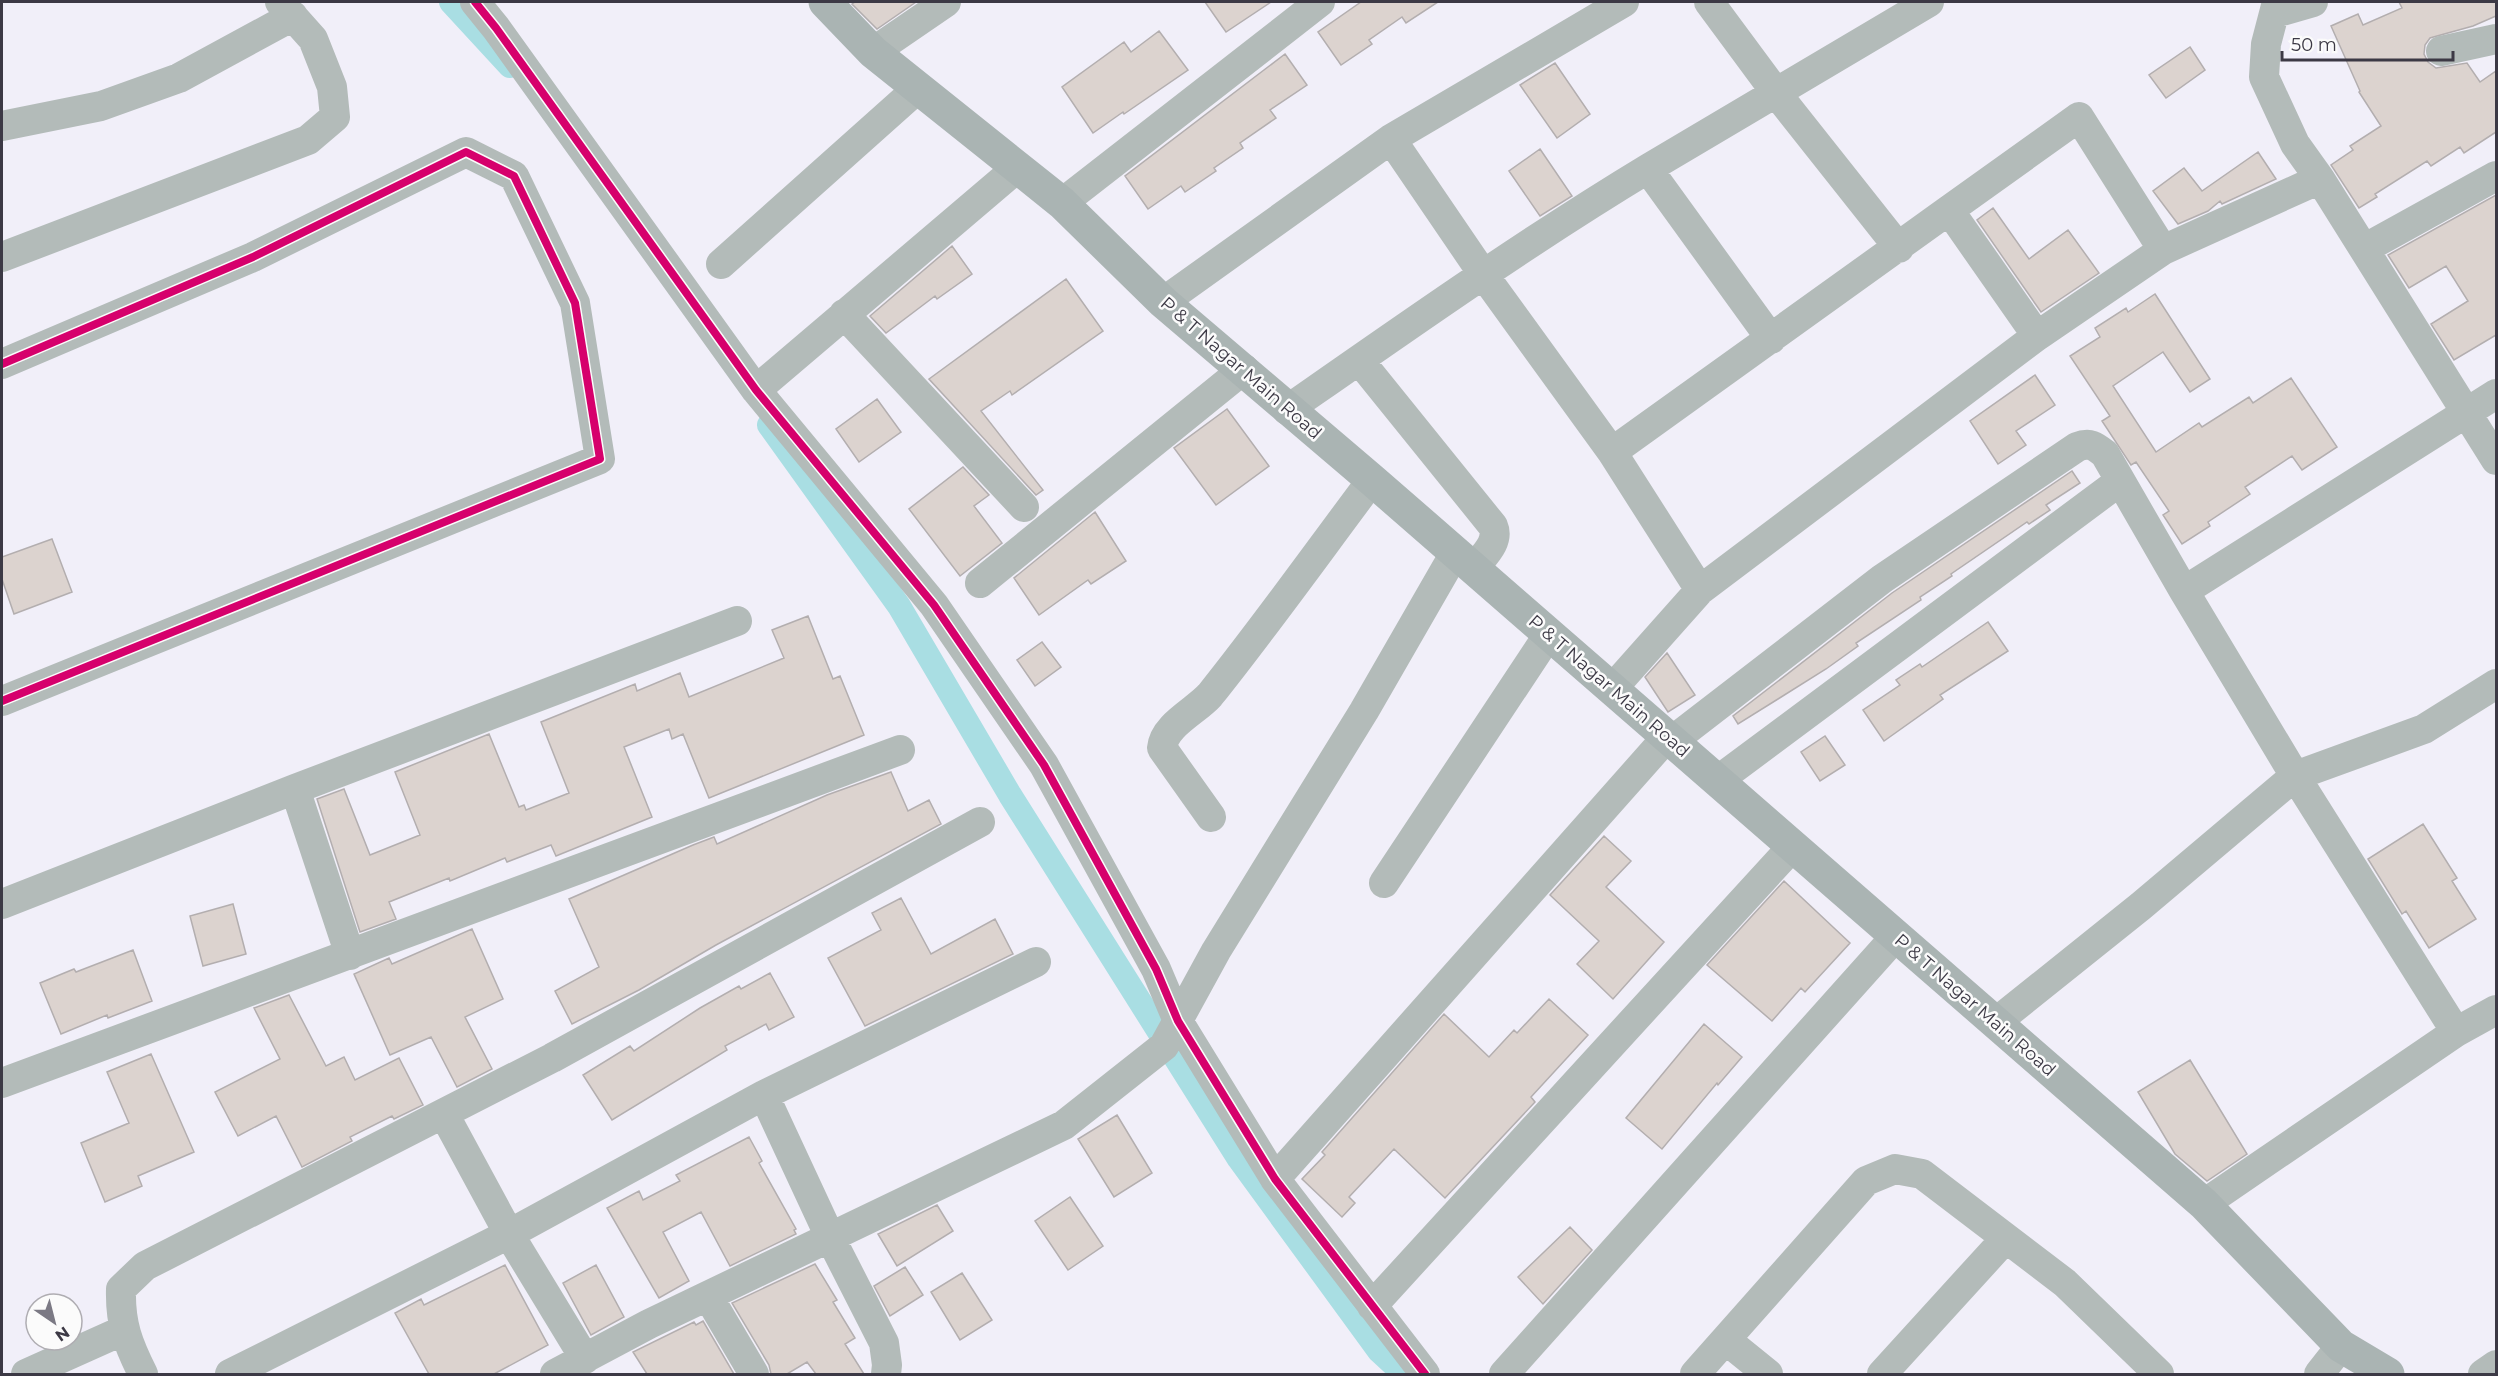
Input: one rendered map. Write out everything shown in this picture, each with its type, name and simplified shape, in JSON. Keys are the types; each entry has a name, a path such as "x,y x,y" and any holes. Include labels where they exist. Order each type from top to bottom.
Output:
{"main road":[{"name":"P & T Nagar Main Road","path":"825,2 873,52 1062,203 1163,302 1244,369 1287,410 1372,480 2204,1204 2341,1346 2388,1374"}],"street":[{"path":"475,2 756,390 934,605 1044,765 1156,969 1173,1030 1275,1179 1425,1374"},
{"path":"873,52 946,2"},
{"path":"1062,203 1320,2"},
{"path":"1163,302 1391,139 1624,2"},
{"path":"1709,2 1777,94 1899,248"},
{"path":"1287,410 1483,274 1648,169 1929,2"},
{"path":"2313,2 2276,7 2266,44 2264,77 2295,144 2320,179 2496,460"},
{"path":"2,126 101,106 179,78 286,9 313,39 332,87 335,117 308,140 2,257"},
{"path":"2441,51 2496,39"},
{"path":"721,264 917,89"},
{"path":"1612,452 2079,117 2163,250"},
{"path":"1391,139 1483,274 1612,452 1700,590"},
{"path":"2,364 253,257 466,152 514,176 575,303 600,459 2,701"},
{"path":"756,390 1017,168"},
{"path":"1648,169 1771,339"},
{"path":"2364,249 2496,176"},
{"path":"1612,689 1700,590 2037,336 2163,250 2320,179"},
{"path":"1949,210 2037,336"},
{"path":"844,314 1024,507"},
{"path":"555,1374 708,1296 1064,1125 1173,1030 1216,951 1364,711 1464,560 1495,541 1496,533 1493,526 1359,360"},
{"path":"980,583 1244,369"},
{"path":"2184,591 2496,394"},
{"path":"1275,1179 1670,739 1882,579 2077,447 2086,444 2094,445 2105,453 2184,591 2295,776 2456,1032"},
{"path":"1210,817 1162,748 1163,742 1168,732 1214,690 1372,480"},
{"path":"1718,781 2120,480"},
{"path":"2,904 295,789 737,621"},
{"path":"1384,883 1549,634"},
{"path":"1995,1023 2141,906 2295,776 2424,729 2496,684"},
{"path":"2,1083 900,750"},
{"path":"295,789 350,955"},
{"path":"143,1374 129,1346 120,1316 121,1290 145,1266 563,1052 980,822"},
{"path":"1372,1306 1793,846"},
{"path":"1504,1374 1896,936"},
{"path":"230,1374 509,1234 764,1095 1036,962"},
{"path":"2204,1204 2456,1032 2496,1010"},
{"path":"764,1095 830,1238 884,1343 886,1374"},
{"path":"444,1114 509,1234 585,1359"},
{"path":"1695,1374 1866,1181 1895,1169 1922,1174 2065,1283 2159,1374"},
{"path":"1882,1374 2006,1238"},
{"path":"708,1296 754,1374"},
{"path":"26,1374 124,1330"},
{"path":"1726,1340 1768,1374"},
{"path":"2319,1374 2341,1346"},
{"path":"2483,1374 2496,1365"}],"building":[{"path":"855,2 916,2 877,29 852,4"},
{"path":"1205,2 1271,2 1226,32"},
{"path":"1361,2 1438,2 1406,23 1402,17 1369,40 1372,44 1341,65 1318,32"},
{"path":"2399,2 2496,2 2496,16 2473,26 2430,38 2425,45 2424,54 2428,62 2436,68 2467,63 2480,82 2496,71 2496,132 2464,153 2460,147 2431,166 2427,161 2375,194 2377,197 2359,208 2331,165 2353,150 2350,146 2381,126 2359,92 2331,26 2358,14 2363,25 2402,8"},
{"path":"1159,31 1188,70 1093,133 1062,87 1124,42 1131,52"},
{"path":"2190,47 2205,70 2166,98 2149,75"},
{"path":"1285,54 1307,85 1270,110 1276,118 1240,143 1243,148 1214,168 1216,171 1185,192 1181,186 1148,209 1125,176"},
{"path":"1555,63 1590,114 1557,138 1520,85"},
{"path":"1540,149 1572,196 1540,216 1509,171"},
{"path":"2258,152 2276,179 2222,204 2220,201 2208,211 2178,224 2153,191 2184,168 2202,191"},
{"path":"2496,195 2496,335 2454,360 2431,324 2468,301 2446,266 2409,288 2388,255"},
{"path":"1993,208 2029,259 2068,230 2099,273 2041,312 1977,220"},
{"path":"952,246 972,274 937,299 935,296 886,333 870,316"},
{"path":"1066,279 1103,331 1012,395 1010,391 981,411 1043,490 1036,495 929,379"},
{"path":"2155,294 2210,379 2190,392 2163,352 2113,386 2156,452 2199,423 2202,427 2249,397 2253,403 2291,378 2337,447 2302,470 2292,456 2245,487 2250,494 2208,522 2210,526 2182,544 2163,515 2169,511 2136,462 2131,465 2102,421 2110,416 2070,356 2100,337 2095,328 2126,308 2128,312"},
{"path":"2035,375 2055,405 2016,431 2026,445 1998,464 1970,421"},
{"path":"877,399 901,432 859,462 836,429"},
{"path":"1227,409 1269,466 1216,505 1174,448"},
{"path":"963,467 989,495 974,506 1002,543 960,576 909,509"},
{"path":"2072,471 2080,483 2046,505 2050,510 2029,524 2027,522 1951,574 1952,576 1920,597 1921,600 1856,643 1858,646 1826,669 1738,724 1733,716 1892,593"},
{"path":"1095,512 1126,561 1091,584 1088,580 1039,615 1014,578"},
{"path":"52,539 72,592 14,614 2,579 2,557"},
{"path":"808,616 833,679 840,676 864,735 709,798 683,734 672,739 669,729 624,747 652,817 556,856 551,845 507,862 505,858 450,881 449,878 389,902 396,919 360,932 317,799 344,789 370,855 420,835 395,772 489,734 519,807 524,805 526,810 569,793 541,722 635,684 637,691 680,673 689,697 784,658 772,630"},
{"path":"1988,622 2008,651 1940,695 1943,699 1884,741 1863,710 1900,685 1896,680 1920,664 1922,667"},
{"path":"1042,642 1061,667 1035,686 1017,660"},
{"path":"1667,653 1695,695 1668,712 1645,677"},
{"path":"1825,736 1845,765 1820,781 1801,752"},
{"path":"891,772 908,811 929,800 941,824 716,945 639,990 572,1024 555,991 599,967 569,899 693,845 714,837 717,844 827,795"},
{"path":"2423,824 2457,878 2452,881 2476,919 2429,948 2406,911 2402,914 2368,859"},
{"path":"1604,836 1631,861 1606,887 1664,942 1613,999 1577,964 1599,941 1550,895"},
{"path":"1784,881 1850,943 1805,992 1801,988 1772,1021 1707,965"},
{"path":"901,898 931,954 995,919 1013,954 865,1026 828,958 881,930 872,913"},
{"path":"233,904 246,954 203,966 190,916"},
{"path":"472,929 503,999 465,1017 492,1069 457,1087 431,1037 390,1055 354,974 389,958 392,964"},
{"path":"133,950 152,1001 108,1018 107,1015 61,1034 40,983 74,969 76,972"},
{"path":"770,973 794,1017 769,1030 766,1024 725,1046 727,1050 612,1120 583,1075 630,1046 634,1051 700,1008 739,986 741,989"},
{"path":"289,995 326,1066 344,1057 355,1080 399,1058 423,1105 394,1119 392,1116 350,1137 352,1141 302,1167 276,1116 238,1136 215,1092 280,1059 254,1008"},
{"path":"1549,999 1588,1035 1531,1097 1535,1102 1445,1198 1394,1149 1349,1197 1355,1203 1342,1217 1302,1179 1325,1155 1322,1152 1444,1014 1489,1057 1514,1030 1517,1033"},
{"path":"1704,1024 1742,1057 1718,1085 1717,1083 1662,1149 1626,1118"},
{"path":"151,1054 194,1152 138,1176 142,1186 105,1202 81,1143 129,1123 107,1072"},
{"path":"2190,1060 2247,1154 2207,1181 2175,1154 2138,1092"},
{"path":"1117,1115 1152,1173 1114,1197 1078,1139"},
{"path":"749,1137 762,1161 759,1163 796,1229 794,1230 796,1234 730,1266 701,1212 663,1232 689,1281 659,1298 607,1208 639,1191 643,1200 680,1181 676,1175"},
{"path":"1070,1197 1103,1246 1068,1270 1035,1221"},
{"path":"937,1205 953,1231 897,1266 878,1234"},
{"path":"1570,1227 1592,1250 1543,1304 1518,1277"},
{"path":"815,1264 837,1300 833,1302 855,1338 845,1344 864,1374 816,1374 807,1362 787,1374 771,1374 769,1365 732,1303"},
{"path":"505,1265 548,1345 494,1374 429,1374 395,1313 421,1299 424,1305"},
{"path":"596,1265 624,1317 591,1335 563,1283"},
{"path":"905,1267 923,1295 890,1316 874,1286"},
{"path":"962,1273 992,1320 960,1340 931,1292"},
{"path":"703,1321 734,1374 647,1374 633,1352 694,1322 696,1325"}],"waterway":[{"path":"451,2 510,66"},
{"path":"769,425 899,606 1010,795 1239,1159 1379,1351 1404,1374"}],"cycle path":[{"path":"475,2 756,390 934,605 1044,765 1156,969 1178,1021 1275,1179 1425,1374"},
{"path":"2,364 253,257 466,152 514,176 575,303 600,459 2,701"}]}
